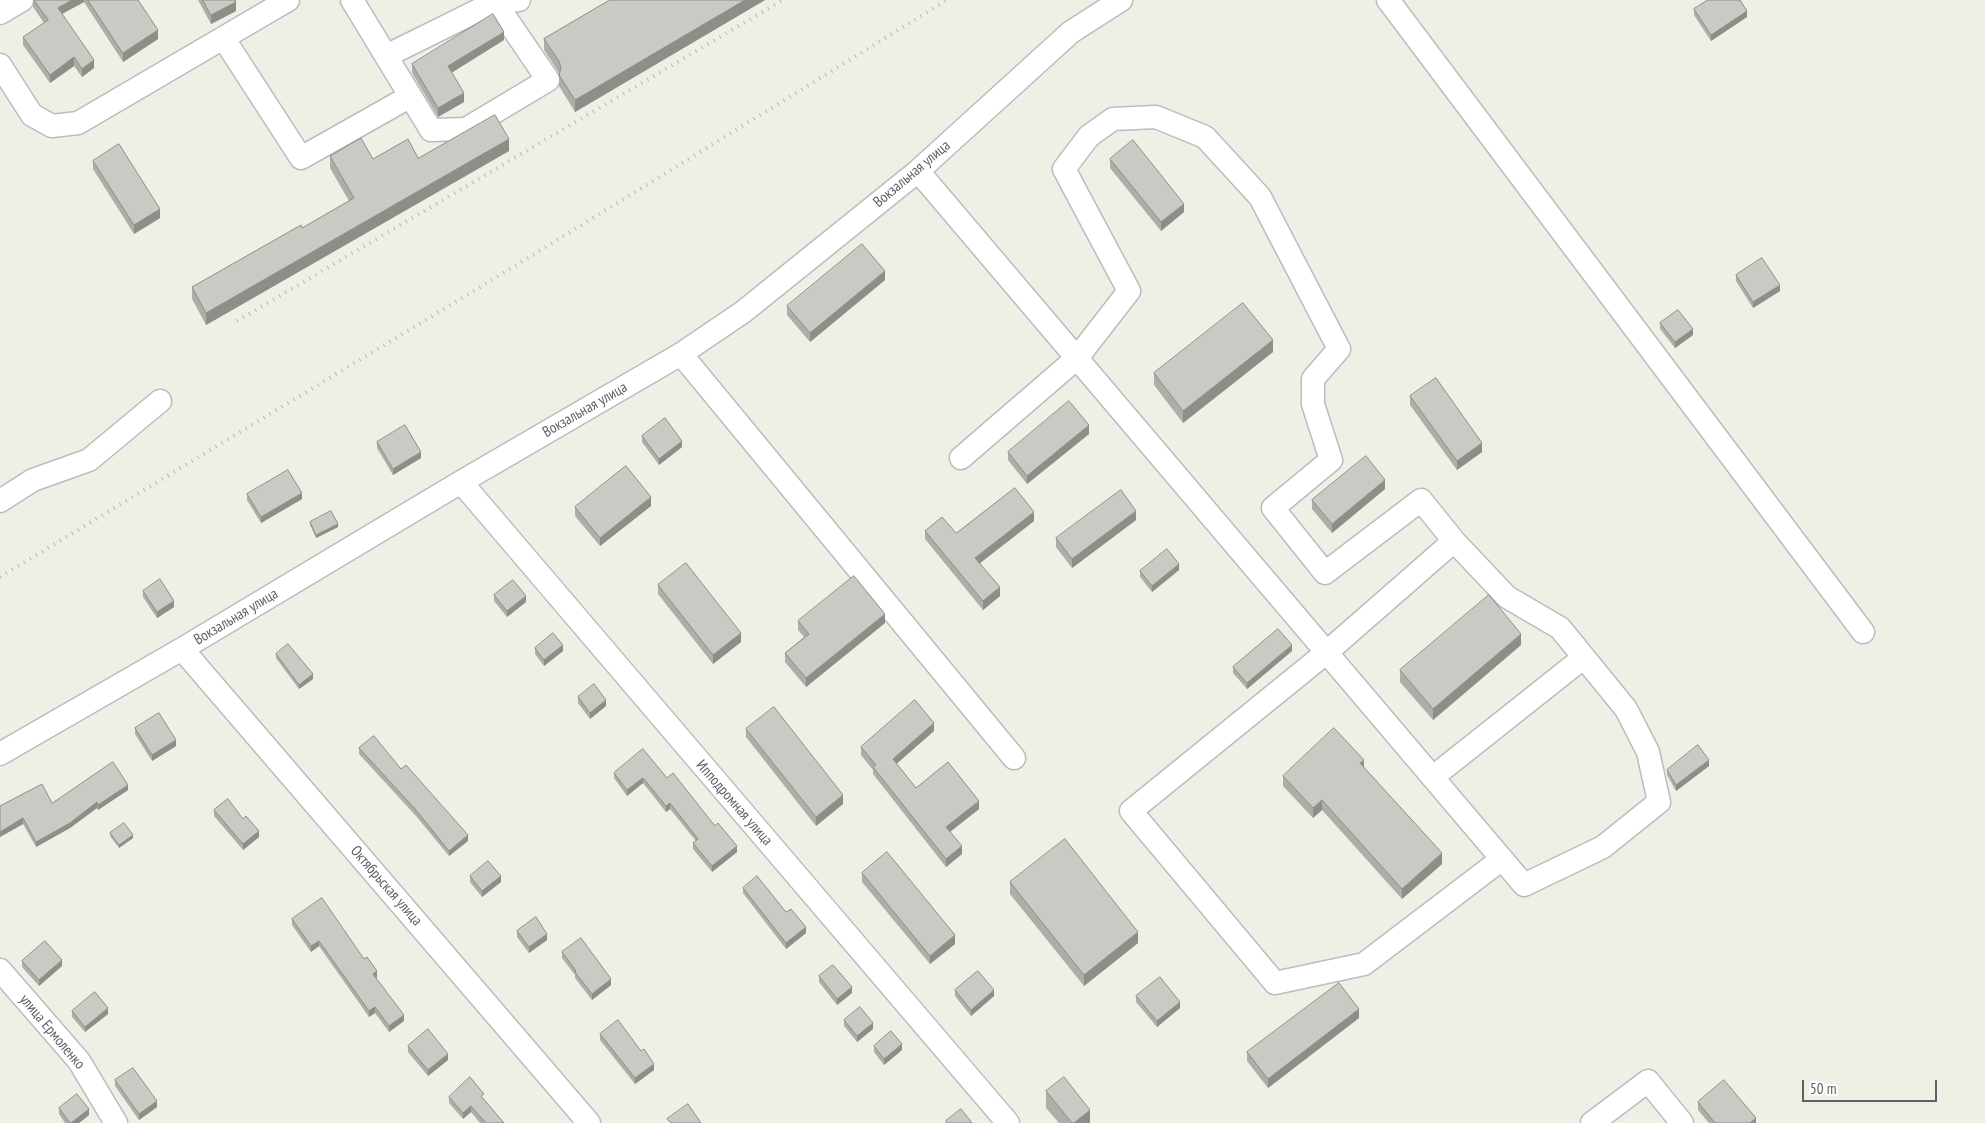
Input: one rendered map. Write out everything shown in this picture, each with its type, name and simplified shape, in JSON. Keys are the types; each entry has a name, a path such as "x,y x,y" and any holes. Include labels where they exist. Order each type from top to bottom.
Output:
{"street":[{"path":"0,13 22,0"},
{"path":"352,0 409,97 432,130 466,129 548,80 495,2"},
{"path":"386,56 495,2 519,0"},
{"name":"Вокзальная улица","path":"0,754 182,650 461,482 682,354 743,312 918,171 1071,32 1121,0"},
{"path":"1388,0 1863,632"},
{"path":"0,65 32,115 52,126 78,123 224,39 274,4"},
{"path":"224,39 301,158 409,97"},
{"path":"918,171 1077,358 1327,652 1524,885 1602,847 1659,802 1648,752 1626,709 1560,628 1507,597 1454,541 1421,500 1325,573 1273,508 1332,460 1312,404 1313,379 1339,349 1260,197 1205,137 1156,117 1113,119 1089,136 1064,169 1129,291 1077,358 961,458"},
{"path":"682,354 1014,758"},
{"path":"0,501 33,480 89,460 160,401"},
{"name":"Ипподромная улица","path":"461,482 1008,1123"},
{"path":"1454,541 1327,652 1131,811 1275,984 1364,964 1502,859"},
{"name":"Октябрьская улица","path":"182,650 589,1123"},
{"path":"1433,777 1583,658"},
{"name":"улица Ермоленко","path":"0,970 80,1061 116,1123"},
{"path":"1592,1123 1648,1081 1682,1123"}],"building":[{"path":"34,0 72,0 58,8 94,60 82,69 74,57 50,75 23,37 48,20"},
{"path":"88,0 138,0 158,30 123,53"},
{"path":"203,0 235,0 236,2 211,15"},
{"path":"610,0 745,0 575,100 559,75 561,68 559,61 544,39"},
{"path":"1708,0 1740,0 1747,11 1711,35 1694,9"},
{"path":"493,14 504,32 448,66 464,93 438,108 412,64"},
{"path":"495,115 509,139 206,313 192,287 301,225 302,228 354,198 330,156 361,138 373,159 408,139 418,158"},
{"path":"1133,140 1184,204 1161,222 1110,159"},
{"path":"119,144 160,209 134,225 93,161"},
{"path":"862,244 885,271 810,333 787,306"},
{"path":"1762,258 1780,285 1753,302 1736,275"},
{"path":"1243,303 1273,340 1183,411 1154,373"},
{"path":"1678,310 1693,329 1675,342 1660,323"},
{"path":"1436,378 1482,443 1457,461 1410,396"},
{"path":"1069,401 1089,425 1027,476 1008,452"},
{"path":"665,418 682,441 659,459 642,436"},
{"path":"405,425 421,452 393,469 377,442"},
{"path":"1366,456 1385,480 1332,524 1312,500"},
{"path":"626,466 651,497 600,538 575,507"},
{"path":"288,470 302,493 261,517 247,494"},
{"path":"1015,488 1034,512 975,558 1000,587 983,601 925,531 942,517 956,533"},
{"path":"1121,490 1136,511 1072,559 1056,538"},
{"path":"331,511 338,524 316,535 310,522"},
{"path":"1167,549 1179,564 1152,586 1140,571"},
{"path":"686,563 741,633 713,655 658,585"},
{"path":"854,576 885,614 806,678 785,653 809,634 798,621"},
{"path":"160,579 174,601 157,612 143,591"},
{"path":"513,580 526,596 507,611 494,595"},
{"path":"1489,595 1521,634 1433,709 1400,670"},
{"path":"1278,629 1292,645 1247,683 1233,667"},
{"path":"553,633 563,645 544,660 535,648"},
{"path":"288,644 313,674 299,685 276,654"},
{"path":"594,684 606,700 590,713 578,697"},
{"path":"915,700 934,723 893,759 916,788 948,762 979,801 946,827 962,846 946,859 873,767 876,765 861,747"},
{"path":"774,707 843,795 816,817 746,729"},
{"path":"159,713 176,740 152,755 135,728"},
{"path":"1334,728 1364,760 1360,763 1442,853 1402,889 1322,800 1313,808 1283,776"},
{"path":"374,736 401,769 406,765 468,835 449,851 416,810 359,748"},
{"path":"1698,745 1709,760 1676,785 1667,770"},
{"path":"643,749 667,778 673,773 715,826 718,823 737,846 712,866 693,843 698,839 670,803 666,806 643,778 627,790 614,773"},
{"path":"113,762 128,785 98,805 97,802 70,823 36,842 23,818 0,832 0,806 42,784 52,803"},
{"path":"228,799 243,819 246,816 259,831 243,844 214,810"},
{"path":"124,823 133,835 119,845 110,833"},
{"path":"1065,839 1138,932 1084,975 1010,882"},
{"path":"887,852 955,935 930,956 862,873"},
{"path":"488,861 501,876 482,891 470,876"},
{"path":"757,876 786,912 791,909 806,927 786,943 743,888"},
{"path":"322,898 364,959 367,957 377,971 373,974 404,1015 389,1026 375,1007 369,1011 319,941 311,946 292,919"},
{"path":"536,917 547,934 529,947 517,931"},
{"path":"581,938 611,979 592,994 562,952"},
{"path":"45,941 62,960 39,980 22,961"},
{"path":"833,965 852,987 837,999 819,976"},
{"path":"978,971 994,990 971,1010 955,990"},
{"path":"1160,977 1180,1002 1157,1021 1136,996"},
{"path":"1339,983 1359,1009 1268,1079 1247,1052"},
{"path":"95,992 108,1008 85,1027 72,1011"},
{"path":"860,1007 873,1023 857,1036 844,1020"},
{"path":"618,1020 641,1051 644,1049 654,1064 635,1078 600,1034"},
{"path":"428,1029 448,1054 428,1070 408,1046"},
{"path":"891,1031 902,1044 884,1059 874,1046"},
{"path":"133,1068 157,1101 139,1114 115,1080"},
{"path":"470,1077 484,1094 481,1096 504,1123 486,1123 471,1106 463,1113 449,1097"},
{"path":"1064,1077 1090,1110 1074,1123 1072,1123 1046,1091"},
{"path":"1724,1080 1756,1118 1750,1123 1715,1123 1698,1102"},
{"path":"77,1094 89,1109 70,1123 59,1108"},
{"path":"688,1104 701,1123 671,1123 667,1119"},
{"path":"961,1109 972,1123 947,1123 946,1121"}],"railway":[{"path":"237,321 783,0"},
{"path":"0,577 510,269 947,0"}]}
